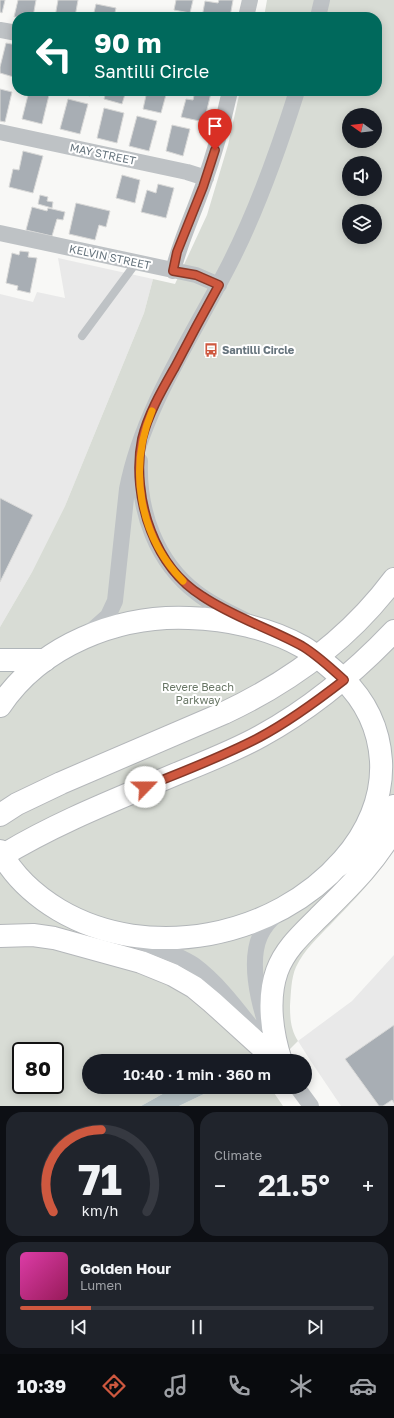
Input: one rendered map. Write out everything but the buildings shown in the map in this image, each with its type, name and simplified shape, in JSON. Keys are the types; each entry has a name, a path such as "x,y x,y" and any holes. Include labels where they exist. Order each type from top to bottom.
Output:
{"main road":[{"path":"0,815 17,804 61,783 203,723 251,700 317,657 358,621 394,579"},
{"path":"0,706 17,684 45,660 81,639 103,630 129,623 151,620 199,618 231,623 279,635 301,646 317,657 344,680 359,696 370,715 379,746 381,768 377,800 369,823 356,845 338,866"},
{"path":"394,631 344,680 298,715 261,737 216,758 75,817 1,855 27,888 46,902 80,921 108,931 152,938 198,936 227,931 242,926 283,908 306,894 368,839 394,806"},
{"path":"0,660 45,660"},
{"path":"278,1054 272,1011 275,979 280,964 293,944 369,865 394,828"},
{"path":"0,936 28,934 54,938 141,962 173,974 194,987 271,1054"}],"street":[{"path":"247,12 250,0"},
{"path":"319,12 322,0"},
{"path":"0,30 12,33"},
{"path":"173,271 177,252 206,178 222,126 229,96"},
{"path":"81,639 108,616 115,601 127,489 134,461 145,430 164,386 219,285 242,239 295,96"},
{"name":"MAY STREET","path":"0,132 187,172 206,178"},
{"name":"KELVIN STREET","path":"0,233 196,275 219,285"},
{"path":"145,430 139,466 142,499 148,525 164,558 179,576 201,596 231,613 279,635"},
{"path":"276,1054 262,1012 255,959 257,944 262,931 273,917 283,908"},
{"path":"108,931 176,955 200,970 225,995 273,1054"},
{"path":"303,1094 311,1106"}],"lane":[{"path":"82,336 136,263"}],"shaded area":[{"path":"58,258 153,279 144,313 65,506 32,572 0,627 0,294 33,302 37,292 65,298"},
{"path":"394,955 394,1106 341,1106 312,1063 312,1054 306,1054 298,1041 352,1001"},
{"path":"162,1094 204,1094 179,1106 141,1106"}],"green space":[{"name":"Revere Beach Parkway","path":"267,0 394,0 394,849 373,878 312,944 299,961 293,976 290,1006 291,1024 298,1041 285,1054 82,1054 82,1094 162,1094 141,1106 0,1106 0,627 32,572 65,506 144,313 153,279 175,284 207,215 228,145 239,96 382,96 382,12 265,12"},
{"path":"204,1094 275,1094 283,1106 179,1106"}],"slow traffic":[{"path":"152,411 142,439 139,466 144,511 157,546 174,572 183,581"}],"place":[{"name":"Santilli Circle","path":"211,350"}],"route":[{"path":"145,787 216,758 261,737 298,715 344,680 310,651 209,601 184,582 174,572 160,552 144,511 139,466 142,439 164,386 219,285 196,275 173,271 177,252 196,206 215,150"}]}
